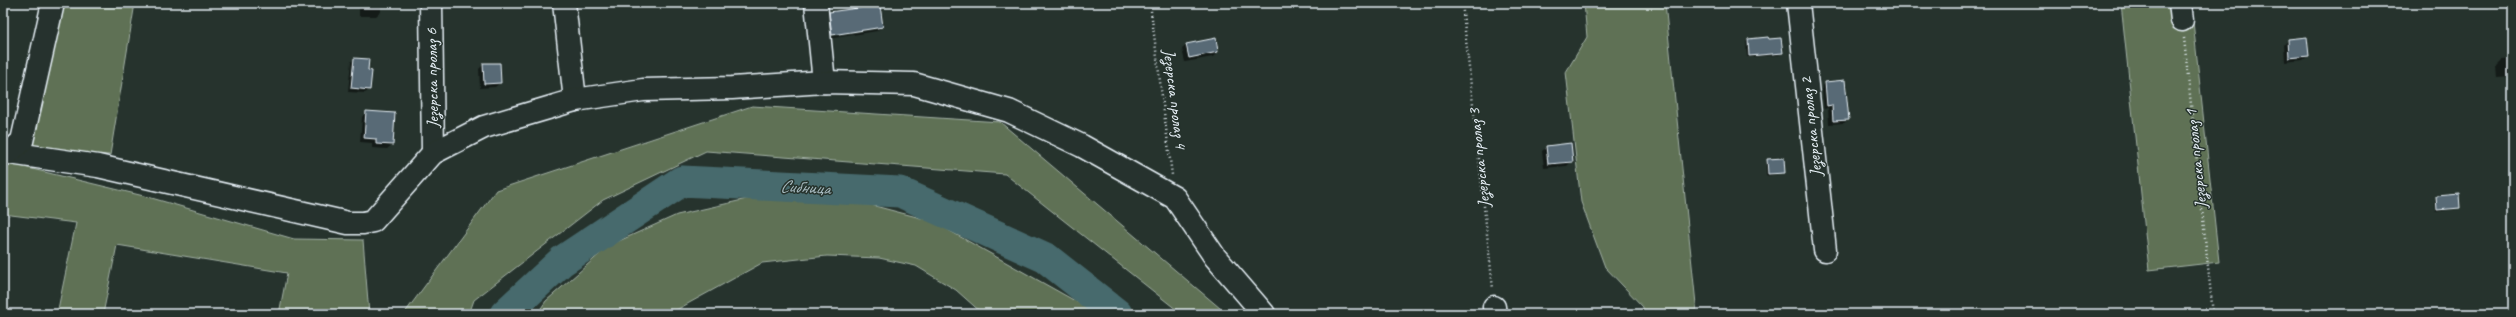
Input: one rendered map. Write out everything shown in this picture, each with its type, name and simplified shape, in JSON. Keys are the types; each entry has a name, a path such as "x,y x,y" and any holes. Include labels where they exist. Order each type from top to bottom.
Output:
{"street":[{"path":"6,153 22,141 53,3"},
{"name":"Језерска пролаз 6","path":"431,3 433,152"},
{"path":"564,3 574,100"},
{"path":"816,3 824,82"},
{"name":"Језерска пролаз 2","path":"1798,3 1825,250"},
{"path":"6,153 98,166 348,223 363,223 373,221 433,152 484,127 574,100 643,90 732,88 824,82 914,84 1009,110 1082,146 1175,198 1215,257 1264,314"}],"path":[{"name":"Језерска пролаз 4","path":"1150,3 1175,198"},
{"name":"Језерска пролаз 3","path":"1462,3 1495,311"},
{"name":"Језерска пролаз 1","path":"2181,12 2213,314"}],"green space":[{"path":"59,3 135,3 110,155 28,151"},
{"path":"1584,3 1665,3 1697,314 1643,314 1643,307 1605,267 1581,202 1566,72 1587,37"},
{"path":"2121,3 2191,3 2219,262 2149,270"},
{"path":"752,106 1000,122 1227,314 1182,314 1005,174 706,151 603,200 474,300 469,314 404,314 496,190"},
{"path":"3,162 148,197 294,239 363,240 369,314 279,314 287,273 117,245 103,314 57,314 76,223 3,214"},
{"path":"747,199 802,200 871,205 932,221 1086,307 1094,314 983,314 956,290 916,266 879,258 827,256 762,263 669,314 537,314 546,301 610,245 677,215"}],"building":[{"path":"880,5 883,27 832,35 829,12"},
{"path":"1768,37 1769,39 1781,38 1783,53 1749,56 1748,39"},
{"path":"2307,37 2309,56 2289,58 2288,39"},
{"path":"1216,38 1218,52 1189,58 1186,44"},
{"path":"354,58 369,59 368,70 372,71 370,90 351,88"},
{"path":"483,63 500,63 501,83 484,84"},
{"path":"1845,80 1849,120 1833,121 1832,105 1827,106 1825,82"},
{"path":"366,111 395,113 393,145 376,144 376,139 364,138"},
{"path":"1571,143 1573,162 1548,164 1546,146"},
{"path":"1784,158 1785,173 1768,174 1767,159"},
{"path":"2459,194 2460,208 2437,210 2436,196"}],"waterway":[{"name":"Сибница","path":"505,314 562,261 682,181 900,192 1046,258 1117,314"}]}
